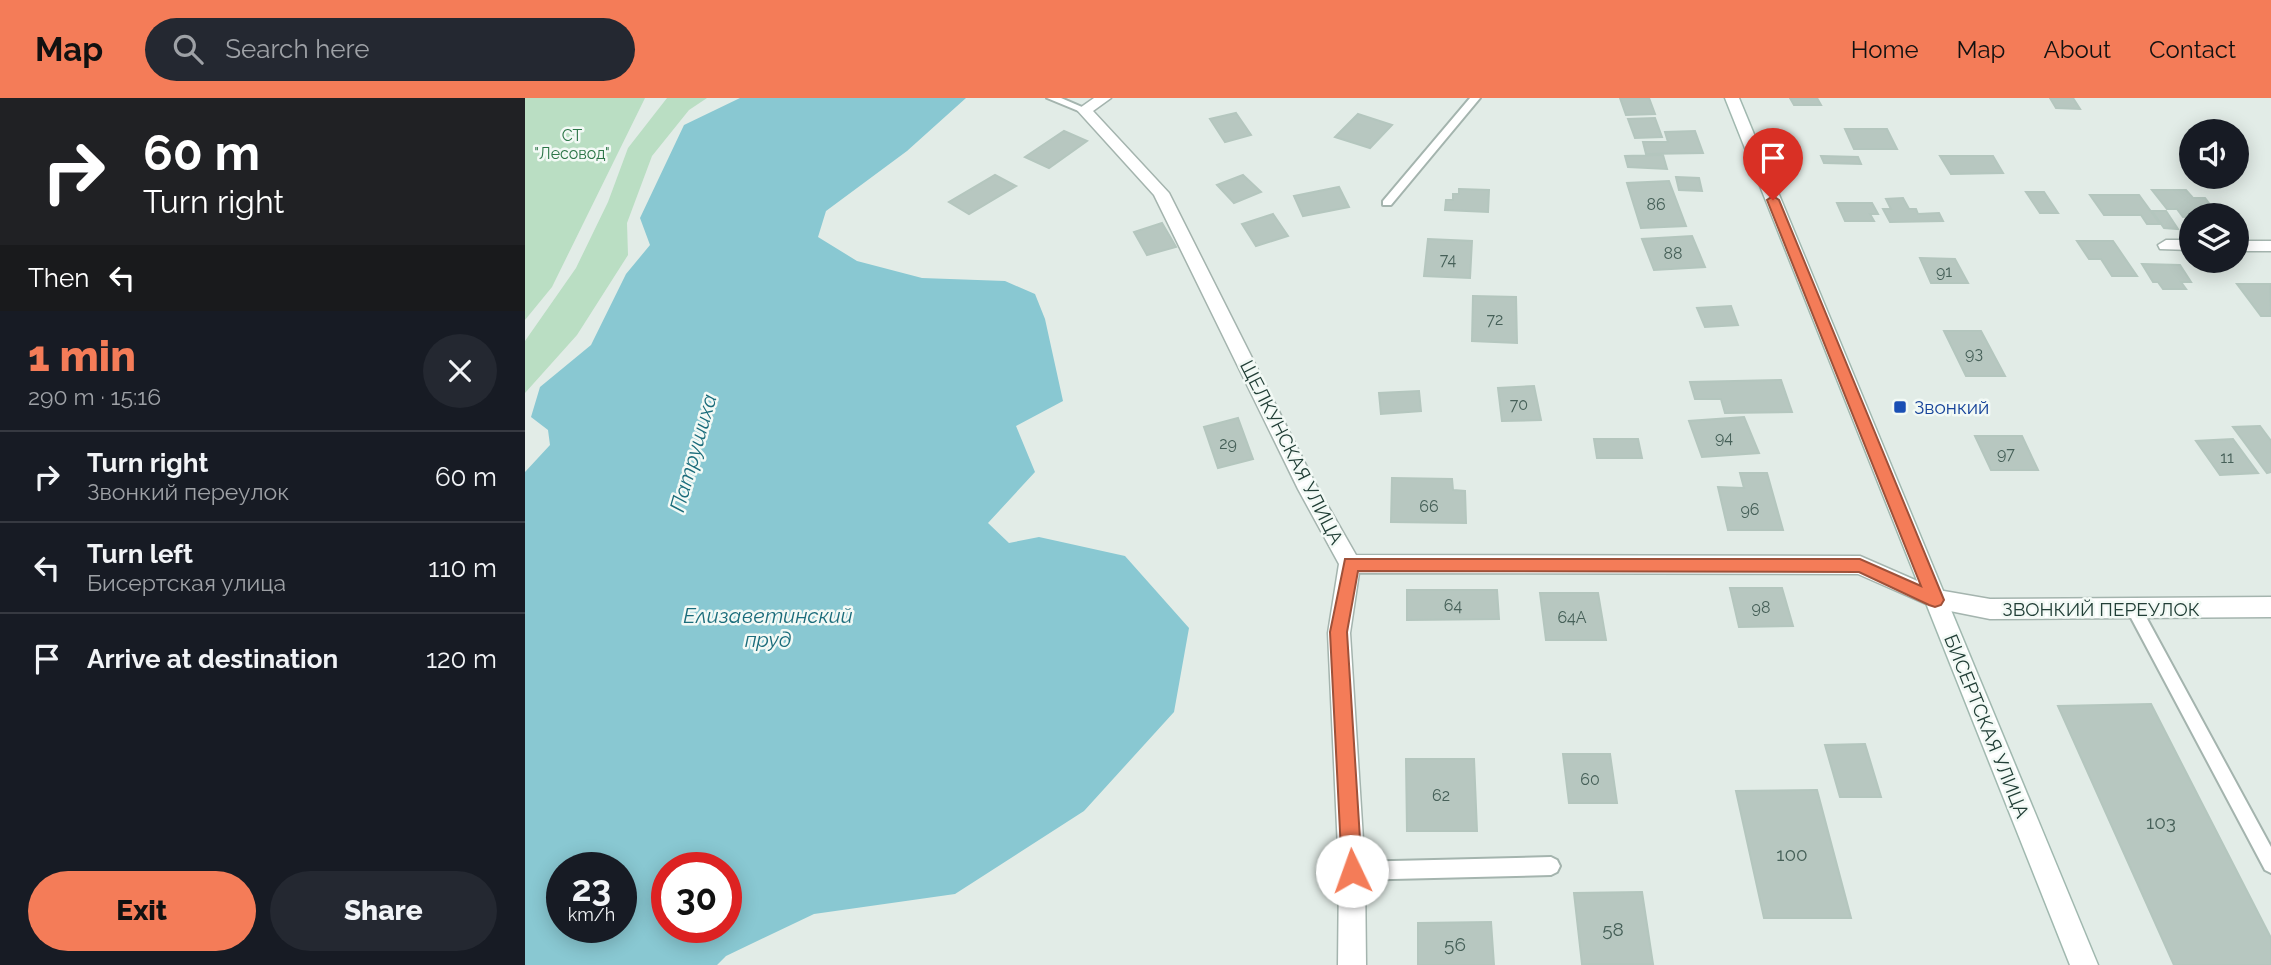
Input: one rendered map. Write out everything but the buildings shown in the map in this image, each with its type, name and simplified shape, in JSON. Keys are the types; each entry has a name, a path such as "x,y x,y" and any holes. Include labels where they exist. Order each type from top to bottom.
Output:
{"street":[{"path":"1084,110 1104,98"},
{"name":"БИСЕРТСКАЯ УЛИЦА","path":"1732,98 2084,965"},
{"name":"ЩЕЛКУНСКАЯ УЛИЦА","path":"1084,110 1161,193 1308,489 1350,564 1339,632 1352,871 1352,965"},
{"path":"2167,245 2179,245"},
{"path":"2249,246 2271,246"},
{"name":"ЗВОНКИЙ ПЕРЕУЛОК","path":"1350,564 1860,565 1935,600 1990,609 2018,611 2271,607"}],"lane":[{"path":"1052,98 1084,110"},
{"path":"1387,203 1475,98"},
{"path":"2134,609 2271,864"},
{"path":"1352,871 1551,866"}],"green space":[{"name":"СТ \"Лесовод\"","path":"525,98 645,98 552,287 525,320"},
{"path":"667,98 707,98 689,110 652,156 627,223 628,255 577,335 525,393 525,341 576,268 608,202 628,148"}],"water":[{"name":"Елизаветинский пруд","path":"740,98 966,98 907,151 826,211 818,237 857,261 922,278 1005,281 1035,294 1045,319 1063,401 1016,426 1035,472 988,523 1009,543 1039,537 1125,556 1189,628 1174,712 1084,811 955,894 814,914 726,956 717,965 525,965 525,472 550,445 548,430 531,417 540,387 591,345 626,274 650,245 640,218 684,125"}],"place":[{"name":"Звонкий","path":"1900,407"}],"route":[{"path":"1352,871 1339,632 1350,564 1860,565 1935,600 1773,200"}],"water label":[{"name":"Патрушиха","path":"693,453"}]}
